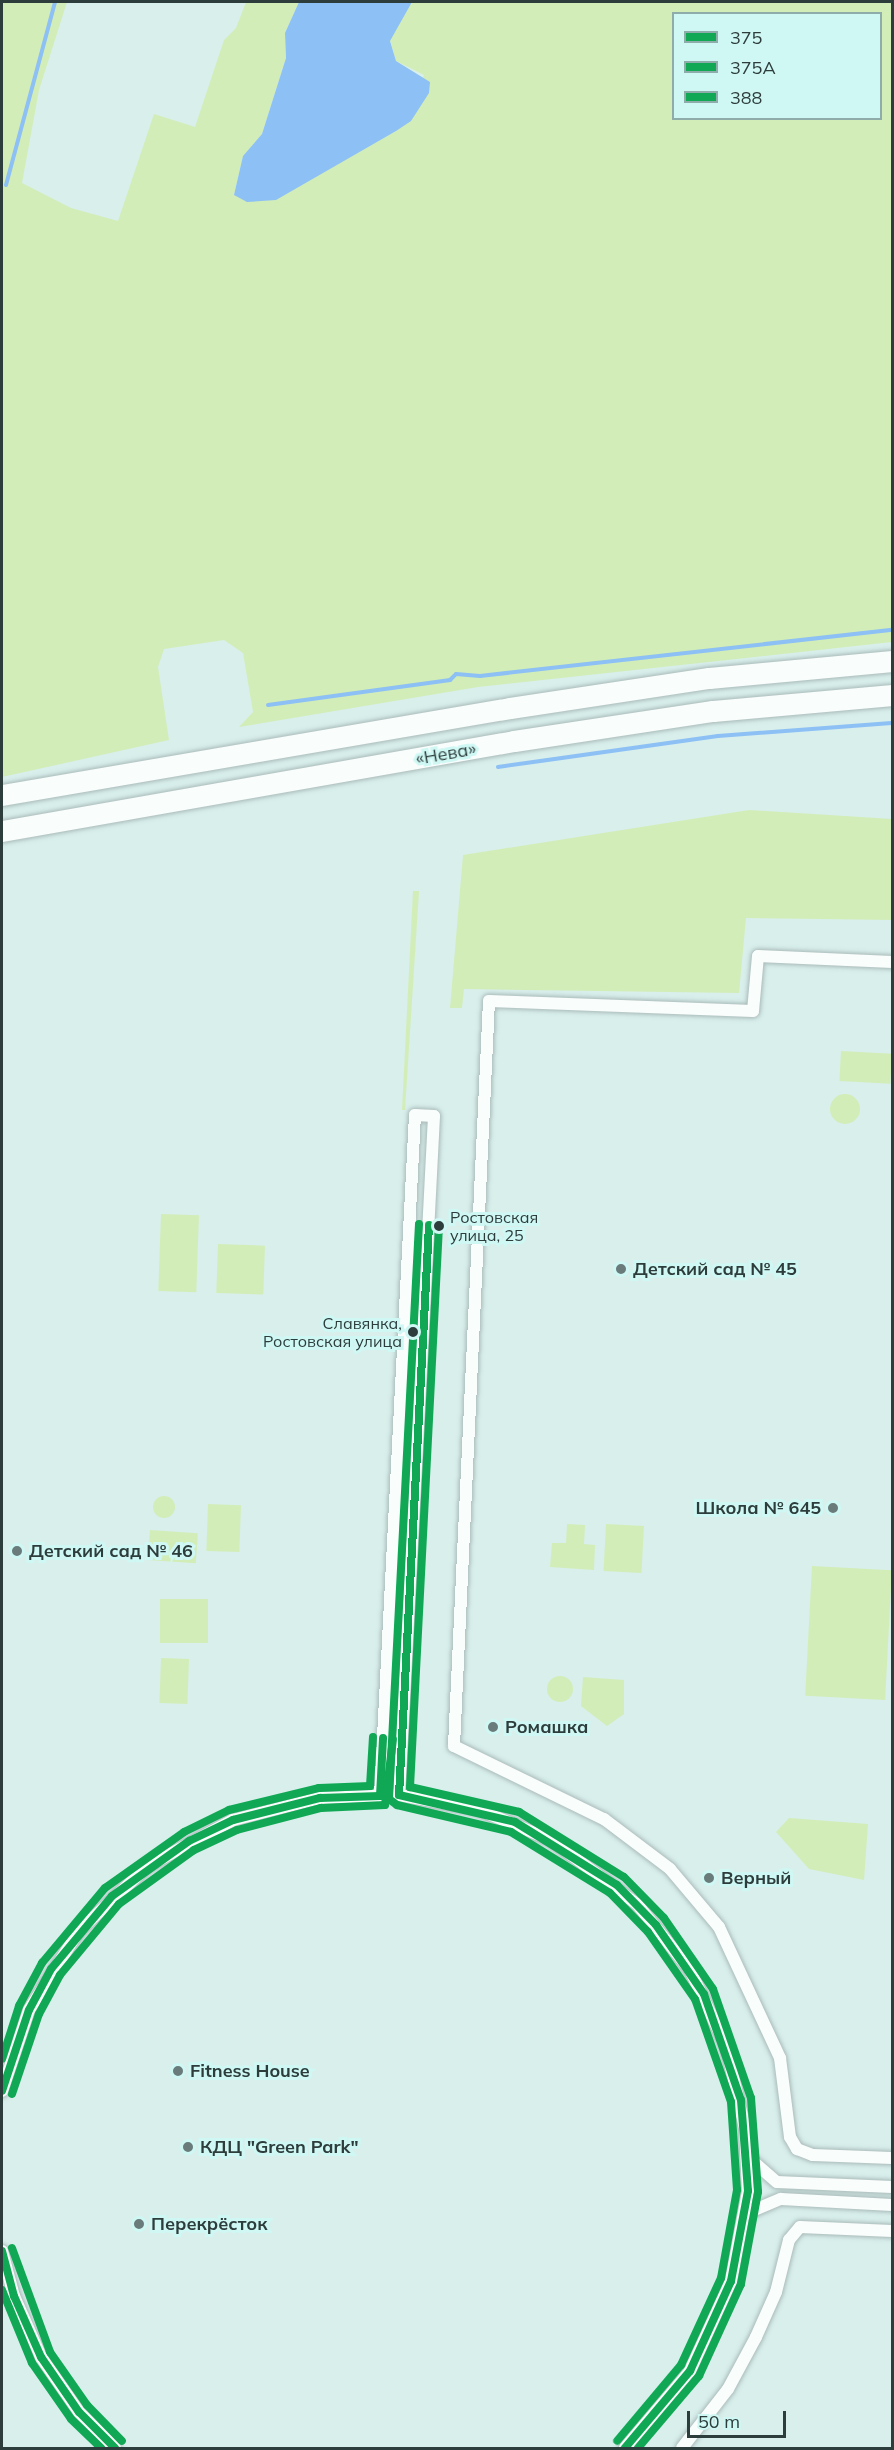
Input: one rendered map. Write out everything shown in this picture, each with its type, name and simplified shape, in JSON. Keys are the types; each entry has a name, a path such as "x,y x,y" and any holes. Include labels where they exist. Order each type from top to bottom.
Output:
{"highway":[{"name":"«Нева»","path":"2,795 521,706 709,678 892,661"},
{"name":"«Нева»","path":"2,831 514,741 713,711 892,695"}],"street":[{"path":"892,962 758,956 753,1011 489,1001 454,1746 612,1825 670,1869 719,1927 765,2017 780,2058 790,2137 797,2149 813,2155 892,2158"},
{"path":"380,1796 415,1115 434,1116 399,1795"},
{"path":"2,2091 28,2010 51,1969 79,1931 148,1866 189,1841 261,1811 320,1798 399,1795 457,1804 515,1822 585,1861 637,1904 674,1947 716,2020 741,2100 747,2156 745,2214 731,2281 713,2327 667,2403 625,2448"},
{"path":"747,2156 757,2170 777,2182 892,2187"},
{"path":"745,2214 781,2199 892,2205"},
{"path":"682,2448 745,2358 776,2292 789,2240 800,2227 892,2231"},
{"path":"2,2251 14,2296 41,2357 79,2412 115,2448"}],"green space":[{"path":"2,2 67,2 39,90 22,183 71,208 118,221 154,114 195,127 224,40 236,28 246,2 299,2 285,33 286,58 262,134 243,157 234,195 336,164 396,131 424,75 396,61 390,40 412,2 892,2 892,642 478,687 239,727 253,712 243,653 224,640 164,649 158,667 169,740 2,777"},
{"path":"749,810 892,819 892,920 746,918 739,993 464,989 462,1008 450,1008 463,855"},
{"path":"413,891 419,891 405,1110 402,1110"},
{"path":"841,1051 892,1054 890,1084 839,1081"},
{"path":"845,1094 856,1098 860,1109 856,1120 845,1124 834,1120 830,1109 834,1098"},
{"path":"161,1214 199,1215 196,1292 158,1291"},
{"path":"218,1244 265,1246 263,1295 216,1293"},
{"path":"164,1496 172,1499 175,1507 172,1515 164,1518 156,1515 153,1507 156,1499"},
{"path":"208,1504 241,1505 239,1552 206,1551"},
{"path":"567,1524 585,1525 584,1544 595,1545 594,1570 550,1567 552,1543 566,1543"},
{"path":"606,1524 644,1526 641,1573 604,1571"},
{"path":"150,1530 198,1533 196,1563 148,1560"},
{"path":"812,1566 892,1570 885,1700 805,1696"},
{"path":"160,1599 208,1599 208,1643 160,1643"},
{"path":"161,1658 189,1659 187,1704 159,1703"},
{"path":"560,1676 569,1680 573,1689 569,1698 560,1702 551,1698 547,1689 551,1680"},
{"path":"583,1677 624,1680 624,1714 607,1726 581,1706"},
{"path":"789,1818 868,1824 864,1880 809,1869 776,1832"}],"water":[{"path":"299,2 412,2 390,41 396,61 430,82 429,93 411,121 396,131 276,200 247,202 234,195 243,156 262,134 286,58 285,33"}],"waterway":[{"path":"6,185 55,2"},
{"path":"268,705 450,680 456,674 480,676 892,630"},
{"path":"498,767 718,736 892,723"}],"transit line":[{"name":"375А","path":"419,1224 389,1799 397,1805 511,1832 610,1893 648,1932 695,1999 731,2102 737,2190 721,2278 681,2365 617,2441"},
{"name":"375","path":"429,1225 399,1795 515,1822 617,1885 656,1925 704,1994 741,2100 748,2191 731,2281 690,2371 625,2448"},
{"name":"388","path":"439,1226 410,1787 519,1812 624,1877 664,1918 713,1989 751,2098 758,2192 741,2284 699,2376 638,2448"},
{"name":"388","path":"2,2059 19,2006 42,1963 105,1888 184,1832 229,1810 319,1788 370,1786 373,1737"},
{"name":"375","path":"2,2091 29,2010 51,1969 112,1896 189,1841 233,1820 320,1798 380,1796 383,1738"},
{"name":"375А","path":"12,2094 39,2014 60,1975 119,1904 194,1850 237,1830 321,1808 385,1805 393,1739"},
{"name":"388","path":"12,2248 50,2352 87,2405 122,2441"},
{"name":"375","path":"2,2251 14,2296 41,2357 79,2412 115,2448"},
{"name":"375А","path":"2,2290 32,2363 71,2419 101,2448"}],"place":[{"name":"Ростовская улица, 25","path":"439,1226"},
{"name":"Детский сад № 45","path":"621,1269"},
{"name":"Славянка, Ростовская улица","path":"413,1332"},
{"name":"Школа № 645","path":"833,1508"},
{"name":"Детский сад № 46","path":"17,1551"},
{"name":"Ромашка","path":"493,1727"},
{"name":"Верный","path":"709,1878"},
{"name":"Fitness House","path":"178,2071"},
{"name":"КДЦ \"Green Park\"","path":"188,2147"},
{"name":"Перекрёсток","path":"139,2224"}]}
